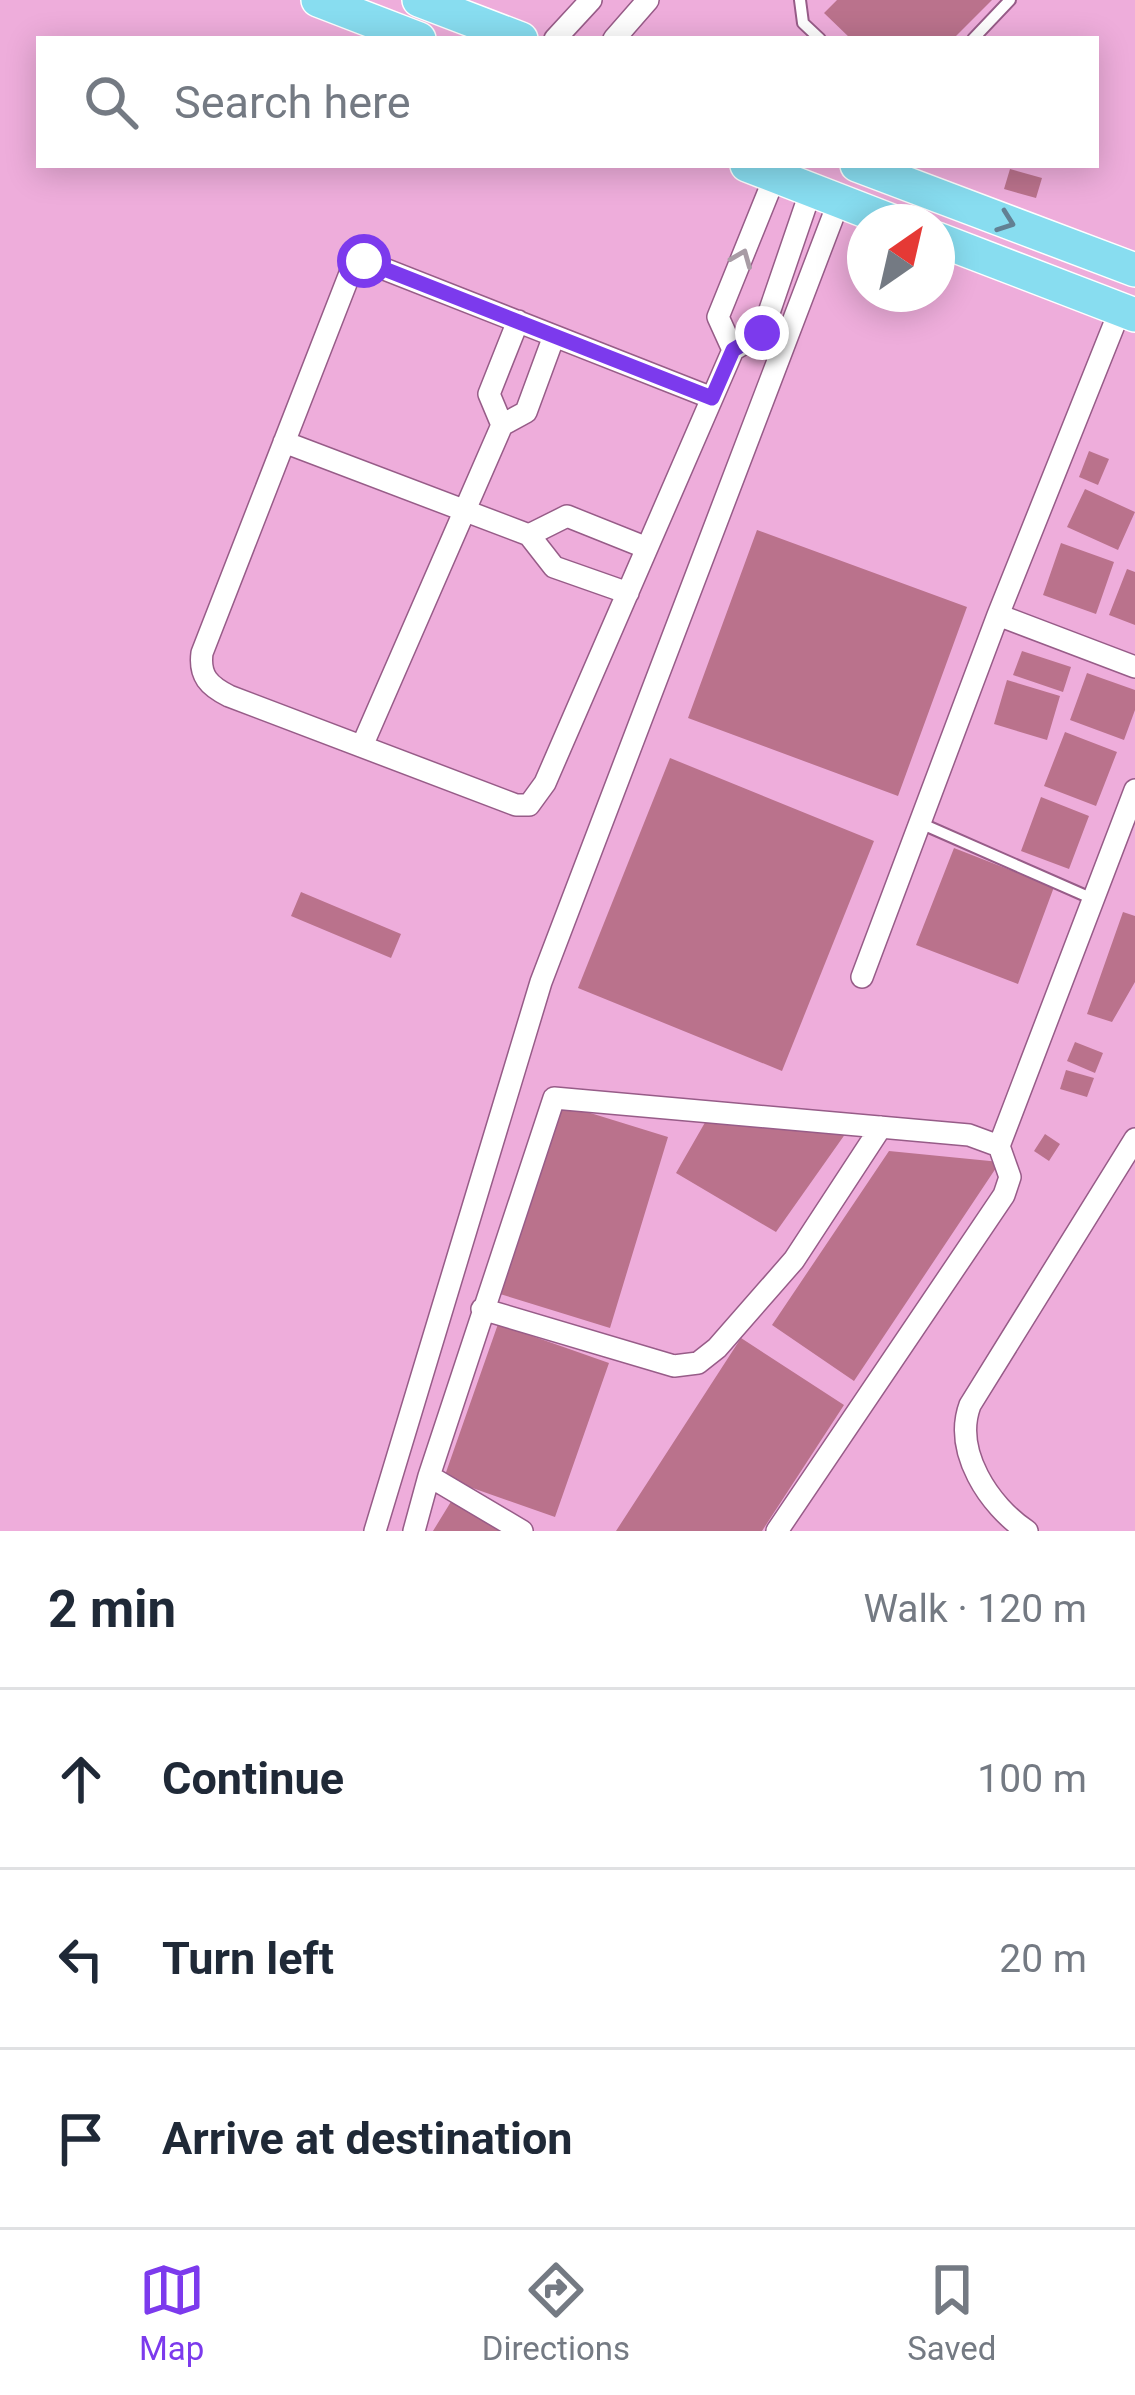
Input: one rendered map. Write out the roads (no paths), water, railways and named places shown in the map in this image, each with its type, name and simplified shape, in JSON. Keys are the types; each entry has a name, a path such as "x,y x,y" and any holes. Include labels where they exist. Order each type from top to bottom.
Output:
{"main road":[{"path":"318,0 411,36"},
{"path":"419,0 513,36"},
{"path":"865,168 1135,270"},
{"path":"761,170 848,204"},
{"path":"955,246 1127,313"}],"street":[{"path":"558,36 591,0"},
{"path":"617,36 648,0"},
{"path":"733,350 718,317 761,170"},
{"path":"712,398 359,260 202,653 204,679 229,696 529,806 545,783 733,350 762,333 825,195"},
{"path":"375,1531 542,982 825,195"},
{"path":"862,977 998,615 1127,313"},
{"path":"502,425 489,394 518,321"},
{"path":"362,746 502,425 526,412 554,336"},
{"path":"284,442 529,536 554,567 628,593"},
{"path":"529,536 567,516 647,548"},
{"path":"998,615 1135,667"},
{"path":"777,1531 1004,1195 1010,1177 999,1146 1135,790"},
{"path":"414,1531 554,1098 969,1135 999,1146"},
{"path":"482,1309 674,1366 698,1363 717,1348 794,1260 880,1127"},
{"path":"1024,1530 997,1506 966,1448 962,1428 970,1406 1135,1139"},
{"path":"428,1476 522,1531"}],"lane":[{"path":"800,0 803,23 817,36"},
{"path":"976,36 1010,0"},
{"path":"920,823 1094,900"}]}
